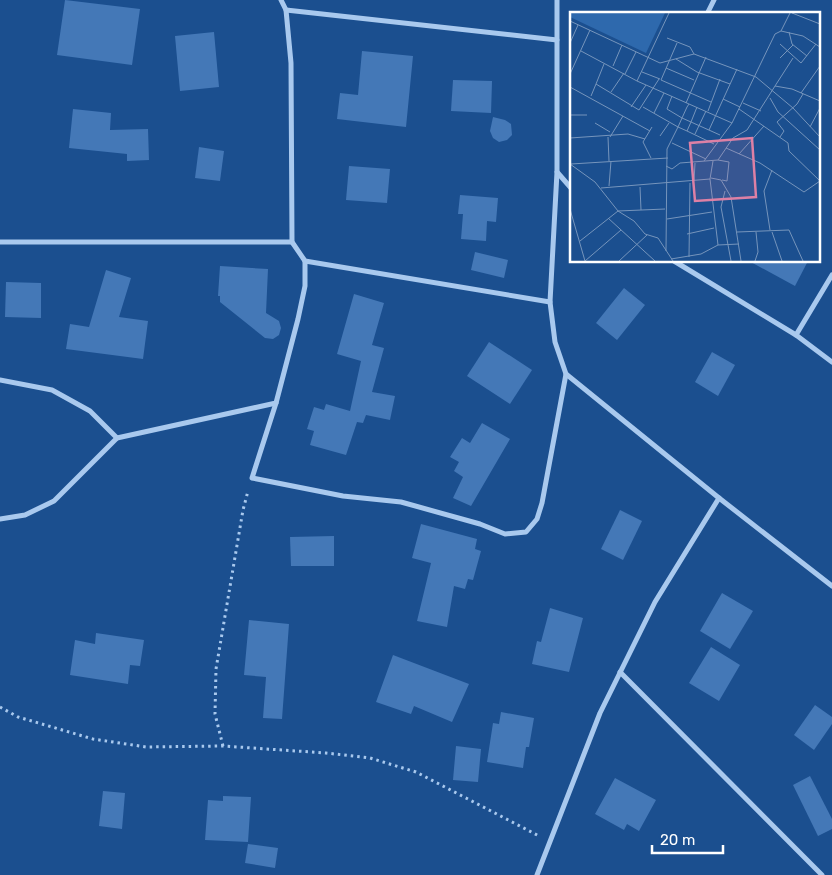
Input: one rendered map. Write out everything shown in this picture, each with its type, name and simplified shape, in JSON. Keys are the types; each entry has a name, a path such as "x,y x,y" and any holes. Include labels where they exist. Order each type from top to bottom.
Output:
{"street":[{"path":"281,0 286,10 291,63 292,242 305,261 306,286 276,403 252,478 343,496 401,502 480,524 505,534 526,532 537,519 542,503 566,374 555,342 550,302 557,172 557,0"},
{"path":"709,12 714,0"},
{"path":"286,10 557,40"},
{"path":"557,172 570,187"},
{"path":"0,242 292,242"},
{"path":"305,261 550,302"},
{"path":"676,262 796,335 832,362"},
{"path":"796,335 832,275"},
{"path":"566,374 719,498 832,586"},
{"path":"0,380 52,390 90,411 118,438"},
{"path":"0,519 25,515 54,501 118,438 276,403"},
{"path":"537,875 600,713 655,602 719,498"},
{"path":"620,672 822,875"}],"path":[{"path":"223,746 216,714 216,669 243,510 252,478"},
{"path":"0,707 18,717 93,739 146,747 223,746 370,758 416,772 550,842"}],"building":[{"path":"65,0 140,9 132,65 57,55"},
{"path":"214,32 219,87 180,91 175,36"},
{"path":"362,51 413,56 406,127 337,119 340,93 358,95"},
{"path":"453,80 492,81 491,113 451,111"},
{"path":"73,109 111,113 110,130 148,129 149,160 127,161 127,154 69,148"},
{"path":"493,117 505,120 511,124 512,135 507,140 499,142 493,138 490,131"},
{"path":"199,147 224,151 220,181 195,178"},
{"path":"349,166 390,169 387,203 346,200"},
{"path":"460,195 498,198 496,222 487,221 486,241 461,239 463,214 458,214"},
{"path":"475,252 508,260 504,278 471,270"},
{"path":"751,262 807,262 795,286"},
{"path":"220,266 268,269 266,313 279,321 281,328 279,335 273,339 265,338 220,302 220,296 218,296"},
{"path":"106,270 131,278 119,317 148,321 143,359 66,349 70,324 89,327"},
{"path":"6,282 41,283 41,318 5,317"},
{"path":"624,288 645,305 617,340 596,323"},
{"path":"354,294 384,303 372,345 384,348 372,392 395,396 390,420 366,415 363,423 357,422 346,455 310,445 314,431 307,429 314,407 324,410 326,404 350,411 361,361 337,354"},
{"path":"489,342 532,370 510,404 467,376"},
{"path":"712,352 735,365 718,396 695,382"},
{"path":"482,423 510,439 471,506 453,498 463,477 454,471 459,462 450,457 462,438 470,443"},
{"path":"620,510 642,521 623,560 601,549"},
{"path":"421,524 477,539 475,549 481,551 473,580 468,579 465,589 454,586 447,627 417,621 431,563 412,558"},
{"path":"334,536 334,566 291,566 290,537"},
{"path":"722,593 753,611 730,649 700,631"},
{"path":"550,608 583,618 569,672 532,664 537,641 541,642"},
{"path":"249,620 289,624 282,719 263,718 266,677 244,675"},
{"path":"96,633 144,640 140,666 130,665 128,684 70,675 75,640 95,644"},
{"path":"711,647 740,665 719,701 689,683"},
{"path":"393,655 469,684 452,722 414,706 411,714 376,702"},
{"path":"815,705 832,717 832,724 814,750 794,735"},
{"path":"501,712 534,718 529,747 526,747 523,768 487,762 493,723 499,724"},
{"path":"456,746 481,749 478,782 453,780"},
{"path":"810,776 832,819 832,829 818,836 793,785"},
{"path":"615,778 656,800 639,831 627,824 624,830 595,814"},
{"path":"103,791 125,793 122,829 99,826"},
{"path":"223,796 251,797 248,842 205,840 208,800 223,801"},
{"path":"248,844 278,848 275,868 245,863"}]}
